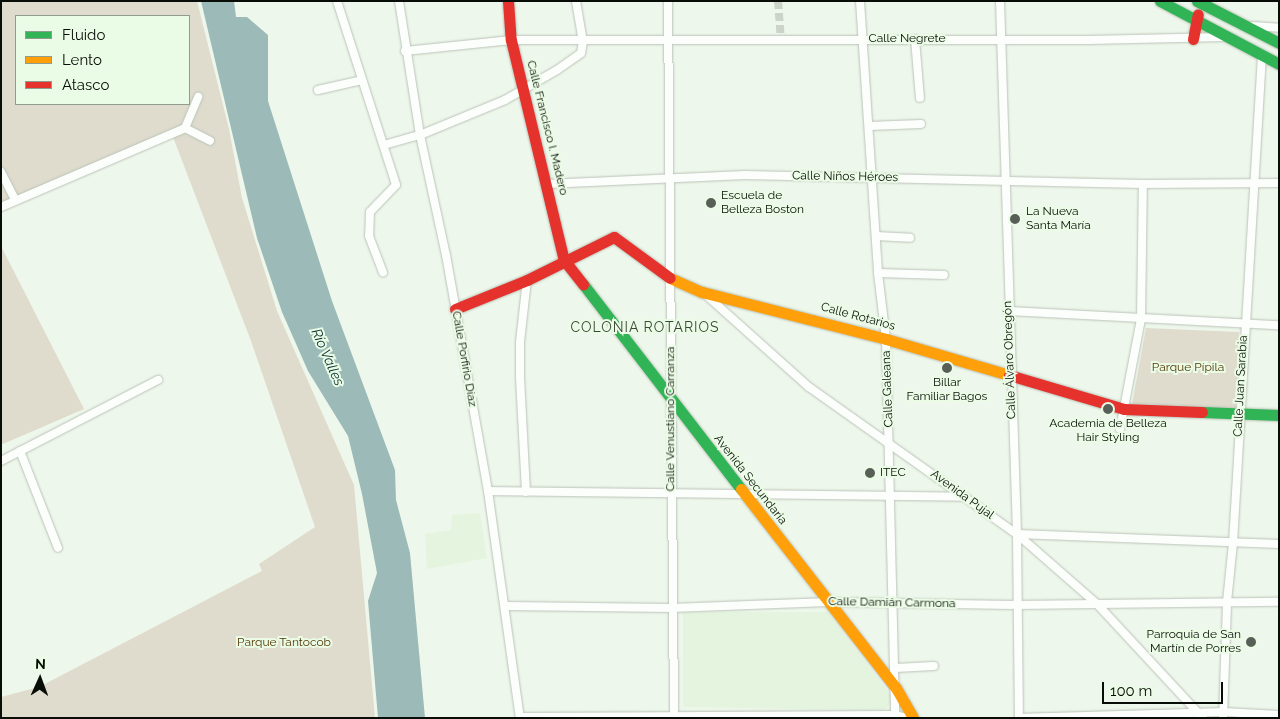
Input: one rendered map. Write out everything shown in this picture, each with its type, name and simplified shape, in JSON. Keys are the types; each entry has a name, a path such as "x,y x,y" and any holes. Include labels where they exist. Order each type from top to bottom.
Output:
{"street":[{"path":"337,1 396,185 370,212 369,236 382,272"},
{"name":"Calle Porfirio Díaz","path":"400,1 405,51 420,135 435,194 488,491 506,606 520,717"},
{"name":"Calle Francisco I. Madero","path":"508,1 511,40 564,260"},
{"path":"384,145 420,135 524,90 581,53 582,42 576,1"},
{"name":"Calle Venustiano Carranza","path":"668,1 667,88 671,176 669,278 672,400 670,493 674,716"},
{"name":"Calle Galeana","path":"860,1 878,273 886,339 894,602 895,716"},
{"name":"Calle Álvaro Obregón","path":"1000,1 1008,310 1017,534 1019,718"},
{"path":"1160,1 1279,64"},
{"path":"1193,39 1198,1 1279,43"},
{"path":"1244,25 1279,28"},
{"name":"Calle Negrete","path":"405,51 511,40 582,42 669,39 1193,39 1231,37"},
{"path":"915,39 920,98"},
{"name":"Calle Juan Sarabia","path":"1223,715 1227,602 1233,543 1252,183 1262,54"},
{"path":"318,90 362,80"},
{"path":"1,207 185,128 198,97"},
{"path":"869,126 921,124"},
{"path":"185,128 210,141"},
{"path":"1,172 15,200"},
{"name":"Calle Niños Héroes","path":"546,184 671,176 873,177 1144,184 1279,183"},
{"path":"1120,429 1141,319 1144,184"},
{"path":"876,236 910,238"},
{"name":"Calle Rotarios","path":"455,309 527,280 564,260 614,237 669,278 702,292 886,339 1011,378 1124,409 1279,415"},
{"name":"Avenida Secundaria","path":"564,260 745,496 896,688 913,718"},
{"path":"878,273 944,275"},
{"path":"526,492 520,376 527,280"},
{"name":"Avenida Pujal","path":"702,292 809,387 889,441 1017,534 1097,604 1202,716"},
{"path":"1008,310 1141,319 1279,325"},
{"path":"1,461 158,380"},
{"path":"20,451 58,548"},
{"path":"488,491 670,493 745,496 890,495 964,497"},
{"path":"1017,534 1279,544"},
{"name":"Calle Damián Carmona","path":"506,606 671,608 830,602 1017,605 1279,602"},
{"path":"895,668 934,666"},
{"path":"1019,718 1279,714"},
{"path":"520,717 895,716 907,718"}],"shaded area":[{"path":"480,513 487,558 427,569 425,534 451,530 452,515"},
{"path":"683,612 827,612 892,697 892,703 884,710 683,707"}],"green space":[{"name":"Parque Tantocob","path":"1,1 197,1 229,129 242,198 277,311 354,485 375,718 1,718 1,697 39,687 262,571 259,564 315,527 251,341 173,137 1,207"},
{"path":"1,246 84,409 3,444 1,443"},
{"name":"Parque Pípila","path":"1146,328 1239,332 1236,408 1132,404"}],"water":[{"name":"Río Valles","path":"201,1 234,1 236,17 247,17 268,35 268,101 332,301 395,470 396,500 410,553 425,718 378,718 368,601 377,573 362,494 348,436 308,371 282,312 257,238"}],"tunnel":[{"path":"778,1 781,41"}],"traffic: fast":[{"path":"1160,1 1279,64"},
{"path":"1197,1 1279,43"},
{"path":"583,284 741,489"},
{"path":"1202,412 1279,415"}],"traffic: slow":[{"path":"670,278 702,292 886,339 1009,375"},
{"path":"741,489 896,688 913,718"}],"traffic: jam":[{"path":"508,1 511,40 564,260 583,284"},
{"path":"1193,39 1198,14"},
{"path":"455,309 527,280 614,237 670,278"},
{"path":"1009,375 1124,409 1202,412"}],"place":[{"name":"Escuela de Belleza Boston","path":"711,203"},
{"name":"La Nueva Santa María","path":"1015,219"},
{"name":"Billar Familiar Bagos","path":"947,368"},
{"name":"Academia de Belleza Hair Styling","path":"1108,409"},
{"name":"ITEC","path":"870,473"},
{"name":"Parroquia de San Martín de Porres","path":"1251,642"}],"district":[{"name":"COLONIA ROTARIOS","path":"645,327"}]}
